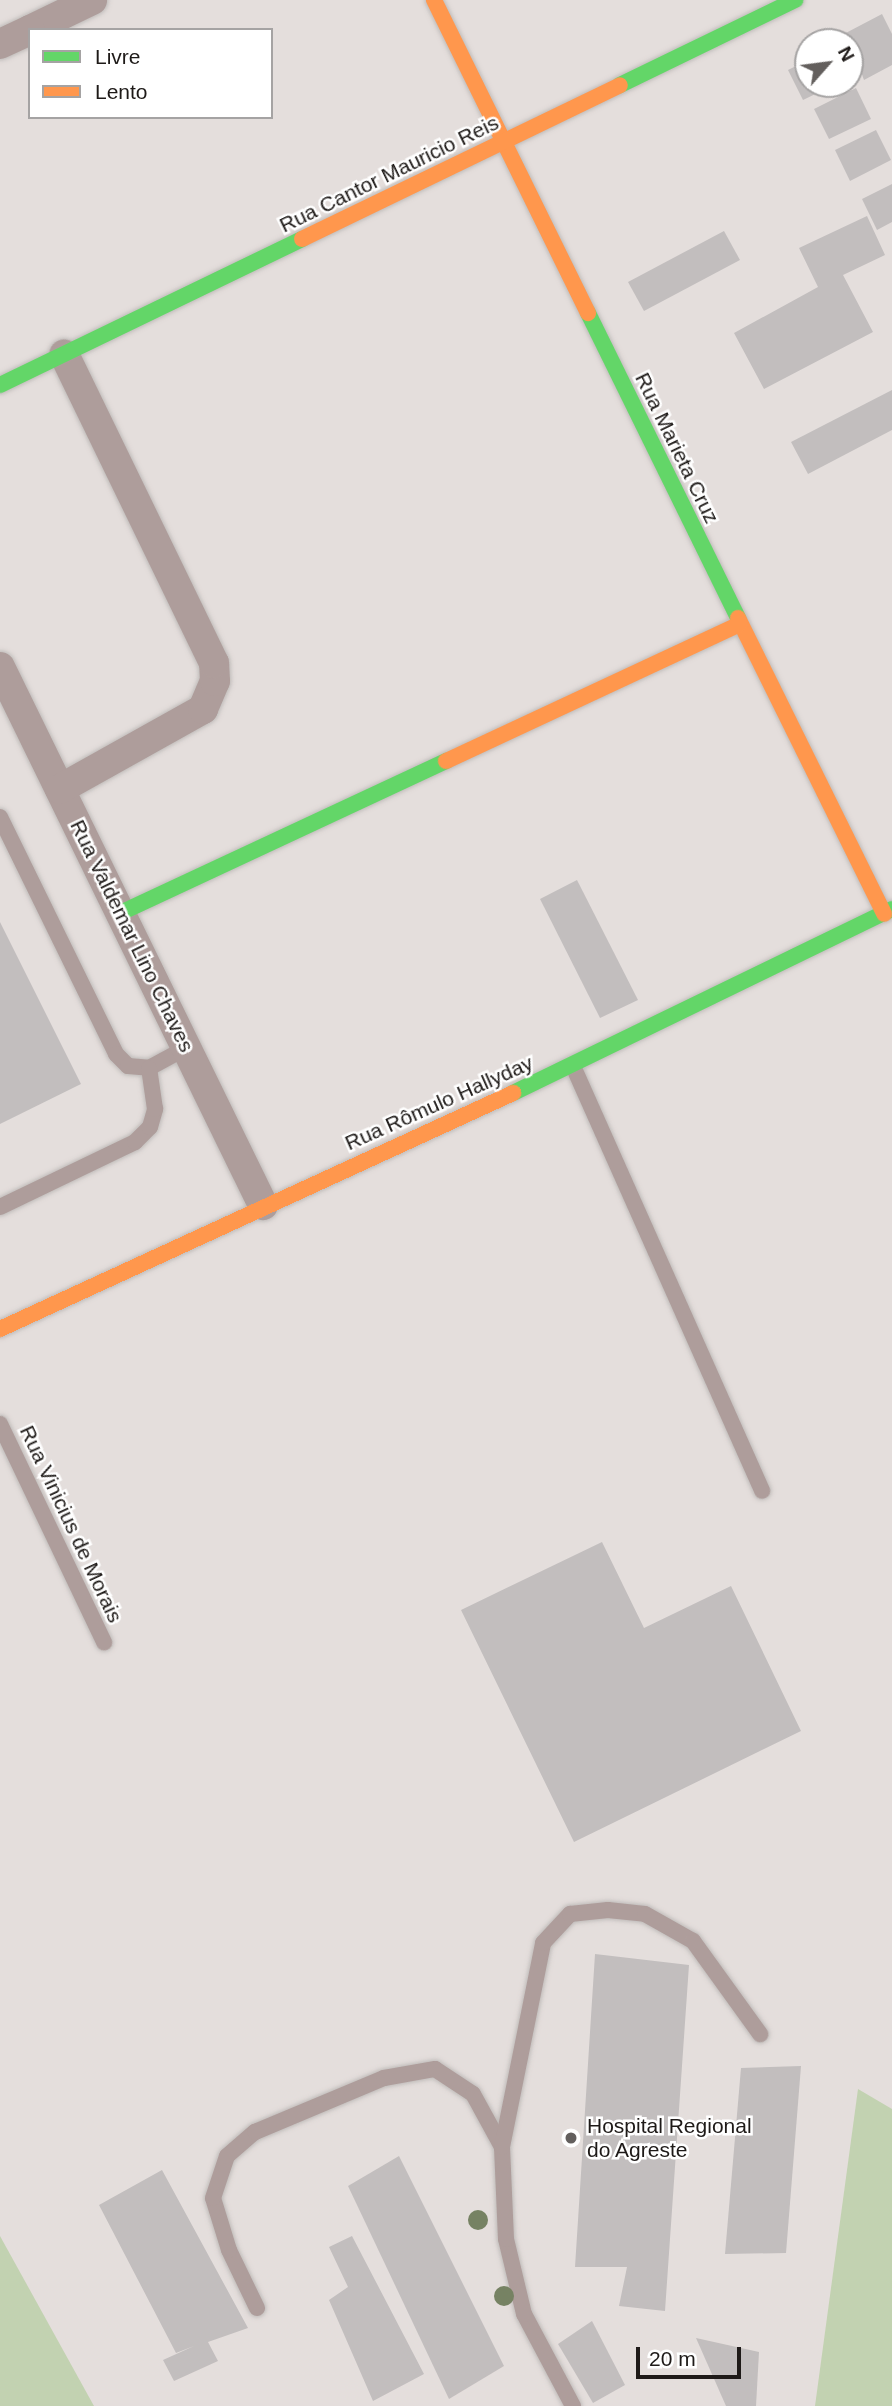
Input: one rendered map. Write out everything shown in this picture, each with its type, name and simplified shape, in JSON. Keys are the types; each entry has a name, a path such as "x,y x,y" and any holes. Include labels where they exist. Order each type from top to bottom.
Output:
{"street":[{"path":"34,28 92,0"},
{"name":"Rua Marieta Cruz","path":"434,0 740,625 888,911"},
{"name":"Rua Cantor Mauricio Reis","path":"0,385 795,0"},
{"path":"0,44 28,31"},
{"path":"60,789 202,709 215,681 214,663 65,354"},
{"path":"120,913 740,625"},
{"name":"Rua Valdemar Lino Chaves","path":"0,667 263,1205"},
{"name":"Rua Rômulo Hallyday","path":"0,1329 263,1205 573,1066 888,911"}],"lane":[{"path":"0,817 116,1054 128,1066 149,1068 186,1048"},
{"path":"573,1066 762,1492"},
{"path":"0,1207 135,1142 150,1127 155,1109 149,1068"},
{"name":"Rua Vinicius de Morais","path":"0,1424 104,1642"},
{"path":"573,2406 524,2314 506,2239 502,2147 543,1943 570,1914 608,1910 645,1914 693,1941 760,2034"},
{"path":"257,2308 229,2250 213,2198 227,2156 255,2132 384,2078 435,2070 473,2094 502,2147"}],"green space":[{"path":"858,2089 892,2109 892,2406 815,2406"},
{"path":"0,2236 94,2406 0,2406"}],"building":[{"path":"882,14 892,34 892,65 864,80 864,28 855,28"},
{"path":"794,67 794,82 788,70"},
{"path":"836,98 861,98 871,119 829,139 814,109"},
{"path":"876,130 891,160 850,181 835,150"},
{"path":"892,184 892,222 877,230 862,199"},
{"path":"867,216 885,255 843,275 873,332 764,389 734,333 818,287 799,248"},
{"path":"724,231 740,260 644,311 628,282"},
{"path":"892,390 892,430 808,474 791,442"},
{"path":"577,880 638,1000 600,1018 540,899"},
{"path":"0,922 81,1084 0,1124"},
{"path":"602,1542 644,1628 731,1586 801,1731 574,1842 461,1610"},
{"path":"595,1954 689,1965 665,2311 619,2306 627,2267 575,2267"},
{"path":"801,2066 786,2253 725,2254 741,2068"},
{"path":"399,2156 504,2366 449,2399 348,2186"},
{"path":"162,2170 248,2328 208,2342 218,2361 174,2381 163,2360 194,2346 176,2353 99,2205"},
{"path":"352,2236 424,2374 373,2401 329,2300 348,2287 329,2247"},
{"path":"592,2321 625,2385 593,2403 558,2344"},
{"path":"696,2338 759,2352 756,2406 726,2406"}],"traffic: fast":[{"path":"620,85 795,0"},
{"path":"0,385 302,239"},
{"path":"588,313 738,618"},
{"path":"120,913 446,761"},
{"path":"513,1093 892,909"}],"traffic: slow":[{"path":"434,0 588,313"},
{"path":"302,239 620,85"},
{"path":"738,618 884,914"},
{"path":"446,761 740,624"},
{"path":"0,1329 513,1093"}],"place":[{"name":"Hospital Regional do Agreste","path":"571,2138"}]}
